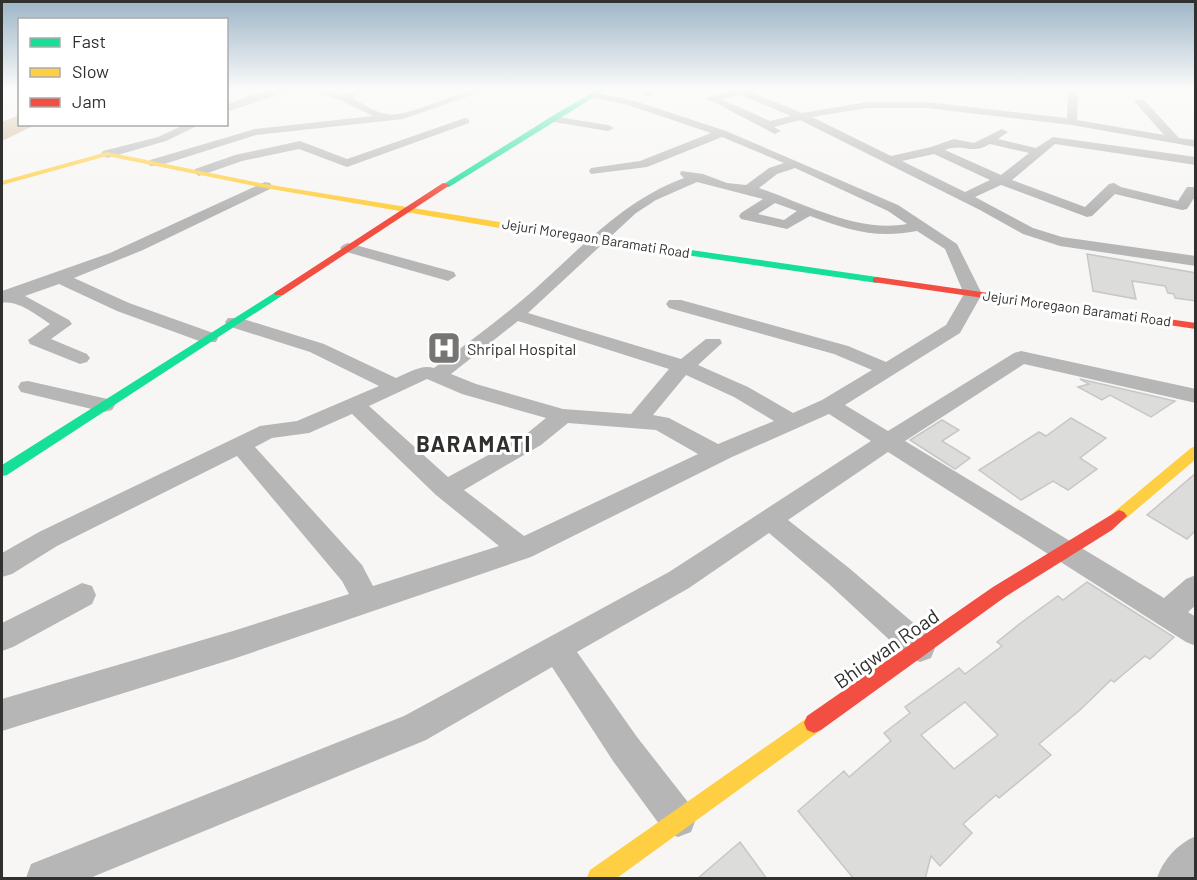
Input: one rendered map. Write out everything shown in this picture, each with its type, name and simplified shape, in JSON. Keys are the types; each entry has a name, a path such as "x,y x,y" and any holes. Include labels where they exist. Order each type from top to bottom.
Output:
{"street":[{"path":"107,154 162,139 182,130"},
{"path":"154,163 255,132 273,130"},
{"path":"199,172 239,158 300,145 347,163 440,130"},
{"path":"2,471 534,130"},
{"path":"2,715 233,645 522,549 717,454 831,405 952,329 973,294 952,248 893,208 713,130"},
{"path":"829,130 964,196 1028,231 1060,241 1196,261"},
{"path":"1118,130 1196,144"},
{"path":"1166,130 1175,140"},
{"path":"889,160 935,150 954,142 976,147 1002,132"},
{"path":"595,171 643,164 722,133"},
{"path":"988,140 1094,159"},
{"path":"964,196 1001,180 1053,140 1196,161"},
{"path":"935,150 1001,180 1087,213 1113,188 1182,207 1192,190 1196,191"},
{"name":"Jejuri Moregaon Baramati Road","path":"2,183 107,154 265,186 594,240 1196,326"},
{"path":"749,189 773,171 795,164"},
{"path":"438,375 541,292 594,240 635,206 692,176 726,187 749,189 873,230 893,231 919,226"},
{"path":"5,296 60,278 182,226 240,195 265,186"},
{"path":"773,198 746,216 788,225 808,210"},
{"path":"348,248 448,276"},
{"path":"60,278 123,308 209,338"},
{"path":"5,296 26,302 63,324 37,340 80,358"},
{"path":"675,304 841,350 888,369"},
{"path":"513,314 685,367 741,392 793,422"},
{"path":"234,322 317,348 396,386"},
{"path":"637,421 674,375 713,343"},
{"path":"45,879 414,728 679,580 888,441 1021,357 1196,396"},
{"path":"2,566 48,539 268,431 301,428 427,372 469,389 563,416 661,423 717,454"},
{"path":"28,387 104,405"},
{"path":"355,404 396,446 445,489 522,549"},
{"path":"831,405 1196,633"},
{"path":"445,489 533,440 563,416"},
{"path":"240,445 352,573 366,601"},
{"name":"Bhigwan Road","path":"598,879 678,819 999,592 1107,526 1196,450"},
{"path":"770,520 839,576 920,648"},
{"path":"1166,614 1196,587"},
{"path":"2,639 82,595"},
{"path":"557,648 625,749 678,819"},
{"path":"1176,879 1196,855"}],"shaded area":[{"path":"2,130 25,130 2,141"}],"building":[{"path":"1087,254 1196,273 1196,301 1175,298 1174,294 1168,293 1165,286 1132,281 1136,299 1093,291"},
{"path":"1080,379 1175,401 1151,417 1110,395 1102,400 1078,387 1089,384"},
{"path":"1071,418 1106,438 1080,458 1097,469 1068,490 1053,481 1021,500 979,470 1039,432 1046,436"},
{"path":"942,420 959,430 942,441 970,458 955,469 910,440"},
{"path":"1196,473 1196,530 1187,539 1147,515"},
{"path":"1087,582 1174,637 1150,659 1145,656 1114,682 1111,680 1080,710 1039,744 1051,755 999,798 996,795 963,824 972,833 940,866 931,856 925,879 854,879 798,811 844,771 849,777 891,741 884,733 910,713 905,707 959,668 965,674 1002,646 997,642 1022,622 1058,596 1063,600","holes":["965,702 998,735 954,769 921,735"]},
{"path":"740,842 767,879 697,879"}],"traffic: fast":[{"path":"446,185 534,130"},
{"path":"512,227 877,280"},
{"path":"2,471 279,293"}],"traffic: slow":[{"path":"2,183 107,154 265,186 512,227"},
{"path":"1119,516 1196,451"},
{"path":"598,878 814,723"}],"traffic: jam":[{"path":"279,293 446,185"},
{"path":"877,280 1196,326"},
{"path":"814,723 999,592 1107,526 1119,516"}],"place":[{"name":"Shripal Hospital","path":"444,348"}],"district":[{"name":"BARAMATI","path":"474,443"}]}
